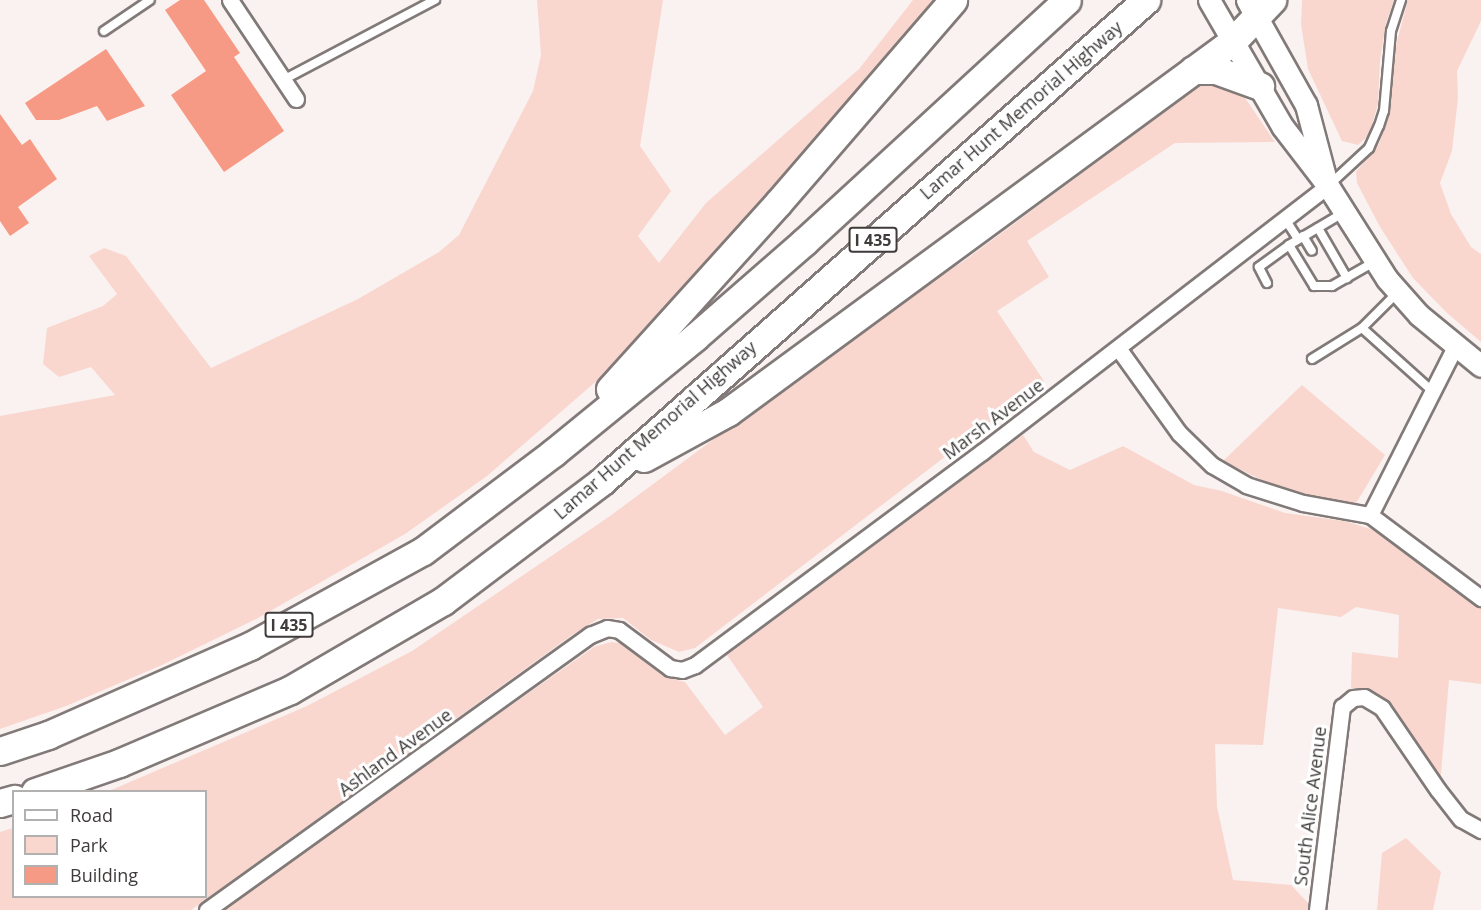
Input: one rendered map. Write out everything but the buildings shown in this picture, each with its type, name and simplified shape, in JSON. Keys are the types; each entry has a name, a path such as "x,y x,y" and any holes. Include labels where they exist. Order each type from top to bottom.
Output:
{"highway":[{"path":"553,453 777,203 952,0"},
{"name":"I 435","path":"0,751 48,735 250,646 423,551 553,453 695,337 804,242 1067,0"},
{"name":"Lamar Hunt Memorial Highway","path":"41,790 119,763 290,690 443,601 600,482 1146,0"},
{"path":"600,482 728,412 1233,41 1259,6"},
{"path":"1193,70 1216,70 1238,76 1260,86"}],"main road":[{"path":"1209,0 1282,126 1328,186 1375,262 1419,315 1455,347 1481,366"},
{"path":"1259,6 1306,105 1328,186"}],"street":[{"path":"230,0 296,99"},
{"name":"Marsh Avenue","path":"607,628 619,630 675,669 682,670 695,664 982,452 1328,186"},
{"path":"1370,515 1431,390 1455,347"},
{"path":"1118,348 1179,433 1212,465 1246,485 1303,503 1370,515 1481,598"},
{"name":"Ashland Avenue","path":"207,910 590,635 607,628"},
{"name":"South Alice Avenue","path":"1317,910 1342,707 1353,698 1364,697 1382,708 1443,798 1461,819 1481,830"}],"lane":[{"path":"104,32 150,0"},
{"path":"283,80 435,0"},
{"path":"1328,186 1369,148 1379,126 1384,111 1391,30 1401,0"},
{"path":"1267,283 1259,267 1289,245 1344,212"},
{"path":"1285,219 1312,251"},
{"path":"1318,228 1347,278"},
{"path":"1289,245 1314,286 1332,286 1375,262"},
{"path":"1326,276 1332,286"},
{"path":"1312,359 1362,328 1398,292"},
{"path":"1362,328 1431,390"}],"green space":[{"path":"537,0 663,0 640,146 671,191 638,236 659,263 706,203 859,69 913,0 937,0 674,300 600,378 487,476 405,534 258,618 162,665 66,706 0,729 0,416 115,395 91,367 59,377 43,364 47,328 103,306 117,294 89,256 104,248 126,256 211,368 358,299 439,252 459,235 533,91 541,55"},
{"path":"1302,0 1394,0 1386,23 1380,60 1378,104 1369,135 1358,145 1342,141 1308,69 1301,24"},
{"path":"1408,0 1481,0 1481,21 1457,71 1458,98 1452,151 1440,183 1451,214 1471,247 1481,254 1481,342 1447,313 1413,278 1380,227 1357,183 1356,172 1379,144 1389,115 1394,53"},
{"path":"1207,80 1232,84 1243,95 1275,142 1175,143 1027,241 1049,277 997,311 1044,381 695,648 679,652 651,640 623,618 598,619 572,635 191,910 0,910 0,832 12,828 12,898 207,898 207,790 111,790 307,706 412,651 610,516 910,294 964,261"},
{"path":"1302,385 1385,455 1355,505 1302,495 1266,482 1223,461"},
{"path":"1023,435 1034,452 1070,470 1123,446 1194,485 1222,491 1285,513 1344,521 1371,529 1404,549 1481,607 1481,684 1449,680 1440,785 1389,705 1368,689 1351,688 1352,652 1398,658 1399,615 1356,607 1341,617 1278,608 1263,745 1215,744 1217,807 1233,880 1291,885 1311,906 1310,910 220,910 594,647 611,642 625,644 670,678 685,682 725,735 763,707 727,655"},
{"path":"1406,838 1441,872 1433,910 1377,910 1382,853"}]}
